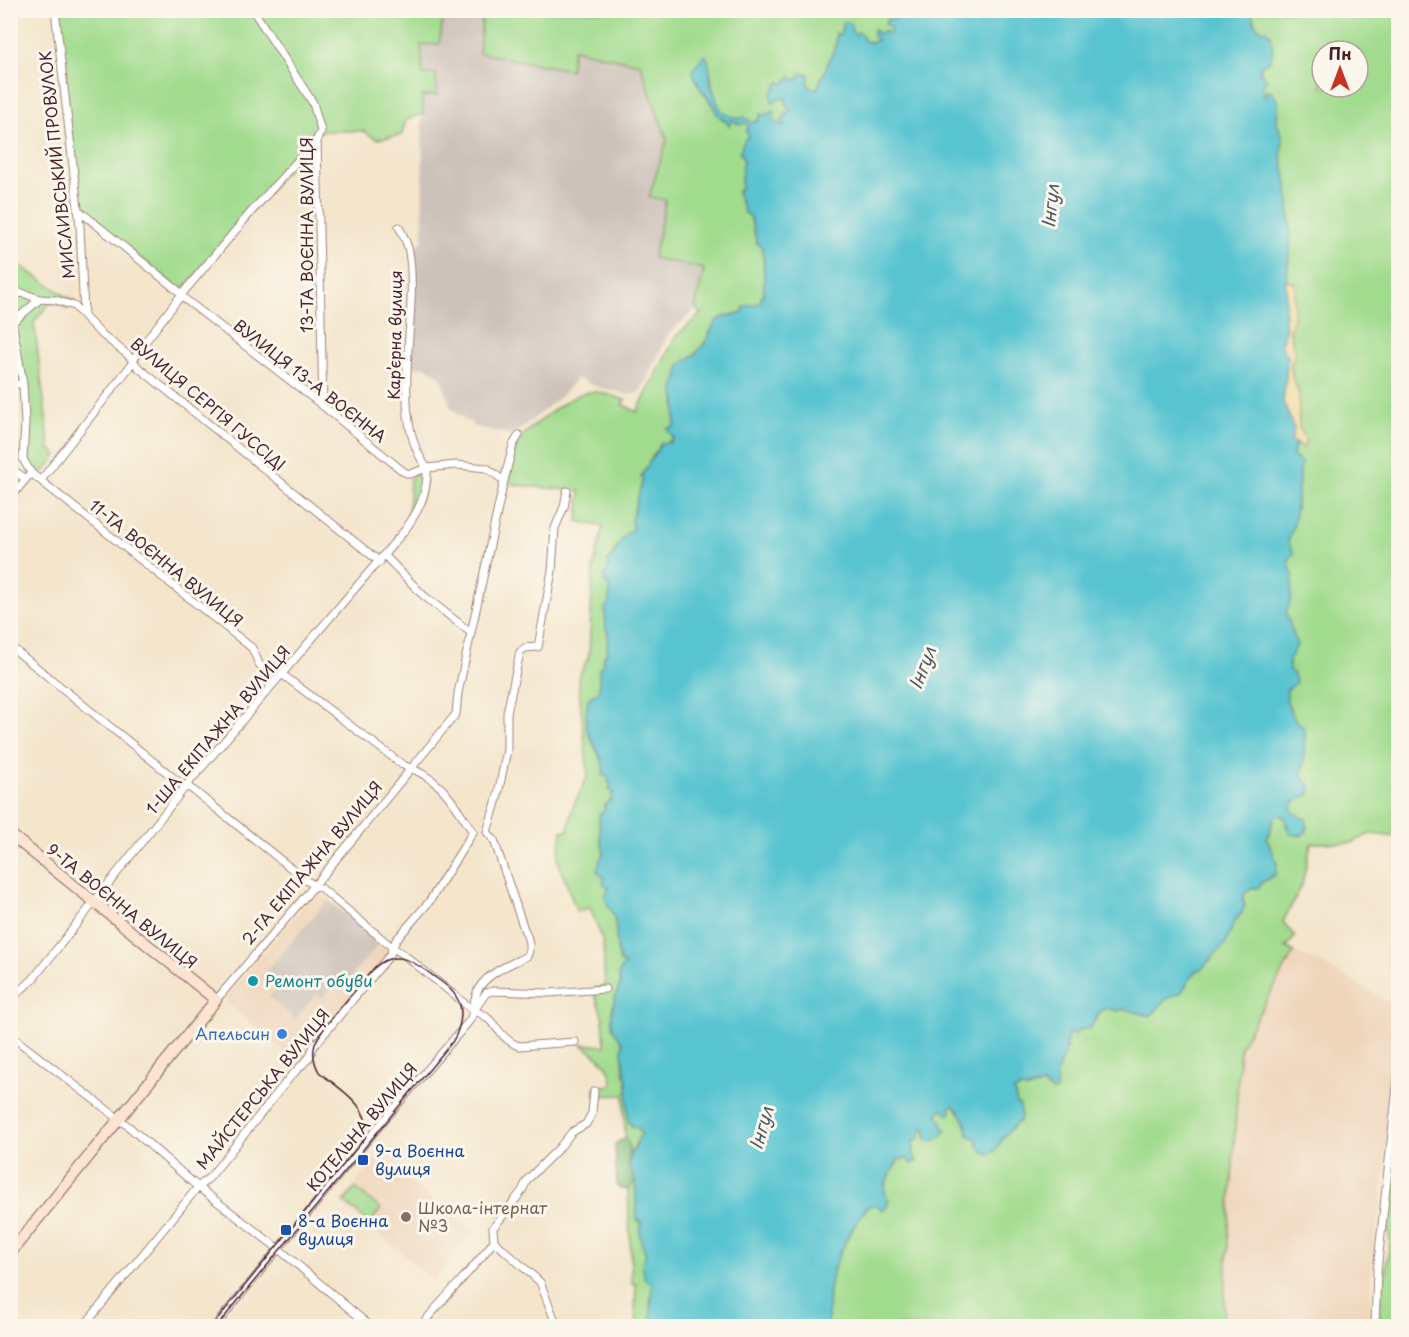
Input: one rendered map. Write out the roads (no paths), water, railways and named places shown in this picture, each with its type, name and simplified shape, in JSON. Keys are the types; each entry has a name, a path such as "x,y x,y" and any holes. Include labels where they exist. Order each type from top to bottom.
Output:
{"street":[{"name":"МИСЛИВСЬКИЙ ПРОВУЛОК","path":"55,10 81,237 84,316"},
{"name":"13-ТА ВОЄННА ВУЛИЦЯ","path":"253,10 313,102 321,131 317,139 323,406"},
{"path":"41,480 182,295 251,212 317,139"},
{"name":"ВУЛИЦЯ 13-А ВОЄННА","path":"77,209 404,472 410,474 427,468"},
{"name":"Карʼєрна вулиця","path":"399,227 409,250 413,293 406,407 418,456 427,468"},
{"name":"ВУЛИЦЯ СЕРГІЯ ГУССІДІ","path":"10,296 22,292 40,299 56,300 74,306 139,368 382,559 470,632"},
{"path":"13,322 40,299"},
{"path":"10,309 23,384 25,423 23,459 31,472 10,498"},
{"path":"10,384 23,384"},
{"name":"2-ГА ЕКІПАЖНА ВУЛИЦЯ","path":"10,1253 216,1000 315,885 456,714 470,632 504,481 513,445 519,435"},
{"path":"427,468 456,465 487,468 504,481"},
{"path":"10,468 26,479"},
{"name":"1-ША ЕКІПАЖНА ВУЛИЦЯ","path":"10,1000 33,979 186,786 382,559 417,514 428,486 427,468"},
{"name":"11-ТА ВОЄННА ВУЛИЦЯ","path":"31,472 252,648 259,664 275,682"},
{"path":"283,675 403,765 424,773 442,787 473,832 487,832 497,799 507,750 507,713 520,652 525,648 538,648 552,571 555,528 564,507 567,491"},
{"path":"10,646 186,786 322,888 393,948 474,1011 483,1013 493,1021 511,1044 519,1046 575,1042"},
{"name":"МАЙСТЕРСЬКА ВУЛИЦЯ","path":"84,1326 291,1076 309,1058 314,1046 390,955 396,940 429,902 473,832"},
{"name":"КОТЕЛЬНА ВУЛИЦЯ","path":"215,1326 470,1020 479,987 494,973 527,956 528,938 494,840 487,832"},
{"name":"9-ТА ВОЄННА ВУЛИЦЯ","path":"10,834 216,1000"},
{"path":"474,1011 486,993 493,991 549,993 605,989"},
{"path":"10,1035 119,1120 198,1187 279,1249 369,1326"},
{"path":"1375,1326 1377,1271 1398,1078"},
{"path":"421,1326 440,1302 478,1263 494,1241 493,1228 522,1191 527,1180 572,1132 586,1124 592,1113 594,1091"},
{"path":"494,1241 540,1282 557,1326"}],"water":[{"name":"Інгул","path":"902,10 1251,11 1256,26 1271,34 1273,51 1269,62 1262,64 1259,71 1267,80 1261,87 1264,97 1267,97 1265,91 1272,91 1278,103 1277,123 1283,139 1281,154 1288,189 1291,239 1286,280 1285,332 1281,343 1283,351 1288,356 1283,402 1294,429 1291,441 1295,444 1293,456 1301,463 1294,523 1288,542 1294,554 1289,559 1293,573 1291,599 1286,613 1297,645 1289,660 1289,670 1294,674 1296,683 1287,690 1287,702 1297,721 1305,729 1301,776 1311,787 1310,794 1295,801 1291,807 1293,813 1306,819 1307,828 1302,835 1290,834 1284,816 1278,815 1274,818 1267,839 1277,863 1275,875 1261,883 1258,888 1253,888 1244,894 1242,901 1245,904 1242,913 1236,919 1224,946 1202,969 1195,971 1181,993 1165,1000 1150,1016 1125,1009 1117,1011 1108,1008 1101,1010 1090,1028 1081,1029 1074,1035 1069,1033 1065,1045 1067,1048 1058,1069 1056,1091 1053,1092 1043,1084 1014,1091 1017,1105 1020,1105 1021,1119 1004,1136 995,1151 990,1154 984,1152 977,1145 978,1139 968,1135 964,1118 953,1105 948,1115 942,1108 937,1115 946,1129 943,1135 936,1140 927,1141 926,1129 923,1128 917,1141 913,1140 914,1156 917,1161 912,1164 908,1159 899,1159 887,1180 885,1190 889,1200 887,1207 882,1210 877,1205 868,1206 844,1245 831,1278 828,1326 652,1326 652,1287 651,1283 645,1280 642,1263 646,1254 640,1235 642,1223 637,1220 635,1180 629,1166 630,1155 636,1147 638,1138 642,1135 638,1128 632,1126 628,1121 623,1044 612,1025 612,1013 621,984 619,974 625,964 620,962 615,918 605,898 609,887 603,883 604,878 597,871 604,853 600,837 599,814 604,811 605,805 611,800 613,792 609,790 607,776 603,776 601,757 589,735 586,717 588,699 599,691 599,668 602,667 604,656 607,653 608,632 605,609 609,603 610,587 606,584 604,575 609,568 608,561 624,536 633,529 631,521 643,474 661,443 669,443 674,438 667,429 675,426 676,400 674,394 681,364 701,348 716,321 726,316 743,313 744,307 761,302 764,294 762,247 757,243 750,216 745,213 737,192 741,188 744,161 740,151 745,139 749,137 746,132 749,125 744,123 741,125 732,120 729,126 717,114 693,73 703,56 706,56 710,66 711,86 719,107 724,113 740,119 744,117 753,123 759,120 761,114 766,115 774,111 772,120 781,125 785,124 782,120 790,111 785,98 779,98 774,103 771,99 773,90 777,88 776,85 781,82 784,84 790,77 795,80 799,79 802,73 809,74 808,86 817,89 836,45 836,33 840,35 844,22 849,22 852,32 856,34 858,32 863,36 863,40 872,43 877,40 873,36 873,29 879,34 883,31 888,34 891,31 885,24 887,19 899,19"}],"tram line":[{"path":"212,1326 365,1138 365,1117 360,1108 317,1069 314,1058 315,1044 333,1017 374,968 382,962 398,958 414,963 447,986 458,1000 461,1019 453,1041 217,1326"}],"place":[{"name":"Ремонт обуви","path":"253,981"},
{"name":"Апельсин","path":"282,1034"},
{"name":"9-а Воєнна вулиця","path":"363,1160"},
{"name":"Школа-інтернат №3","path":"406,1217"},
{"name":"8-а Воєнна вулиця","path":"286,1230"}]}
